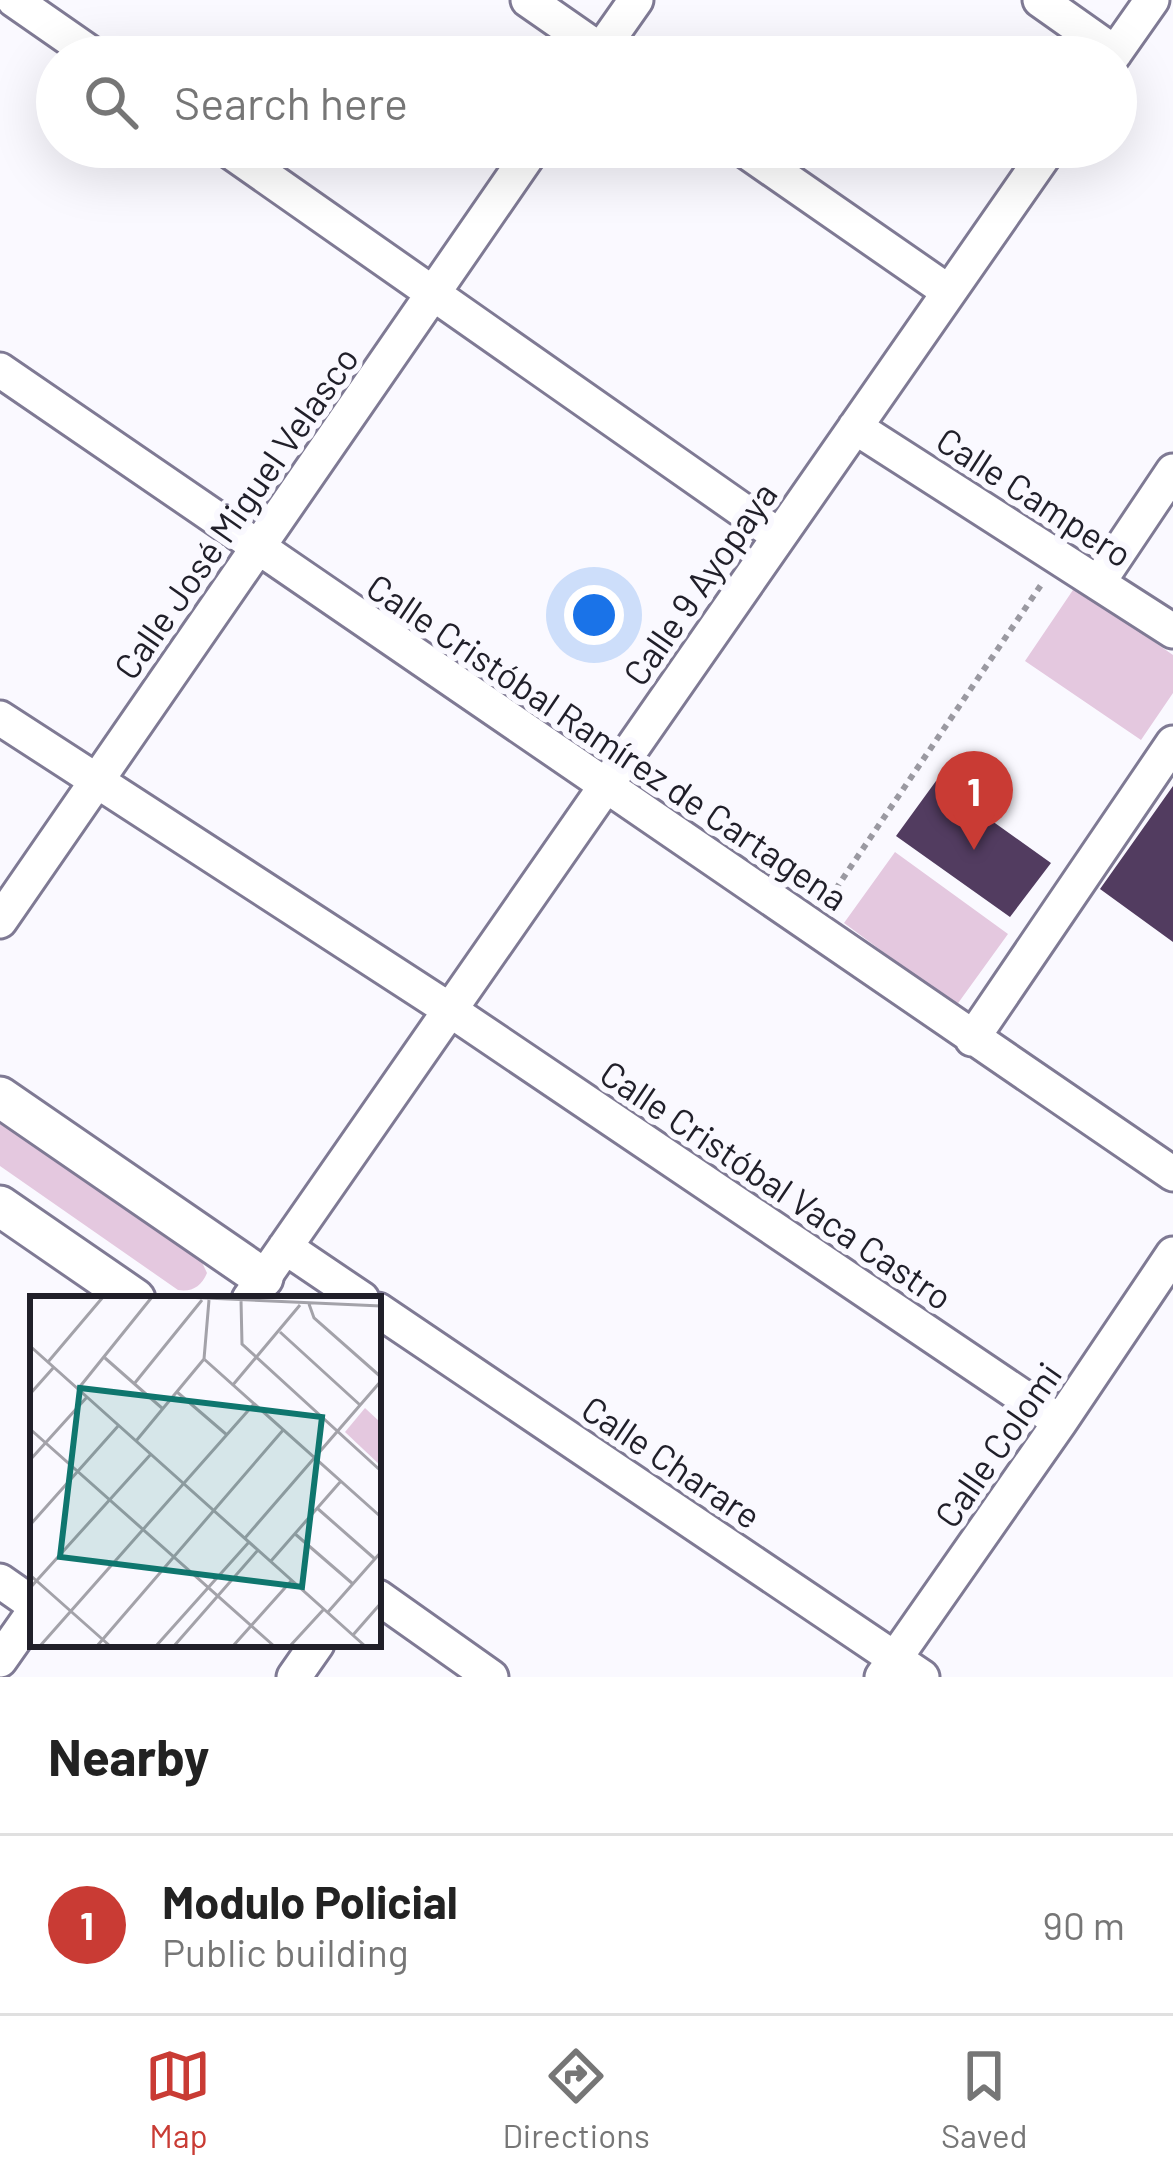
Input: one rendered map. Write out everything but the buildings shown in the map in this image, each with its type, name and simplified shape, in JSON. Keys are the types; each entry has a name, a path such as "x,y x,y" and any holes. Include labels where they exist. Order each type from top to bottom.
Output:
{"street":[{"path":"14,0 65,36"},
{"path":"528,0 576,36"},
{"path":"614,36 636,0"},
{"path":"1040,0 1088,36"},
{"path":"1127,36 1152,0"},
{"path":"254,168 779,536"},
{"name":"Calle José Miguel Velasco","path":"0,921 519,168"},
{"path":"770,168 949,292"},
{"name":"Calle 9 Ayopaya","path":"266,1275 1035,168"},
{"name":"Calle Cristóbal Ramírez de Cartagena","path":"0,370 1173,1174"},
{"name":"Calle Campero","path":"855,427 1173,632"},
{"path":"1098,583 1173,472"},
{"name":"Calle Cristóbal Vaca Castro","path":"0,718 450,1010 1060,1422"},
{"path":"972,1039 1173,743"},
{"path":"0,1097 266,1275 350,1296"},
{"path":"0,1206 131,1296"},
{"name":"Calle Colomi","path":"900,1671 1173,1254"},
{"name":"Calle Charare","path":"381,1312 900,1671"},
{"path":"0,1581 30,1606"},
{"path":"381,1599 491,1677"},
{"path":"0,1660 30,1614"},
{"path":"294,1677 314,1647"}],"path":[{"path":"810,927 1058,559"}],"shaded area":[{"path":"1075,587 1173,655 1173,693 1141,740 1025,661"},
{"path":"895,852 1008,934 956,1006 844,923"},
{"path":"0,1117 198,1254 207,1273 202,1282 178,1290 0,1166"}],"place":[{"name":"Modulo Policial","path":"974,850"}]}
